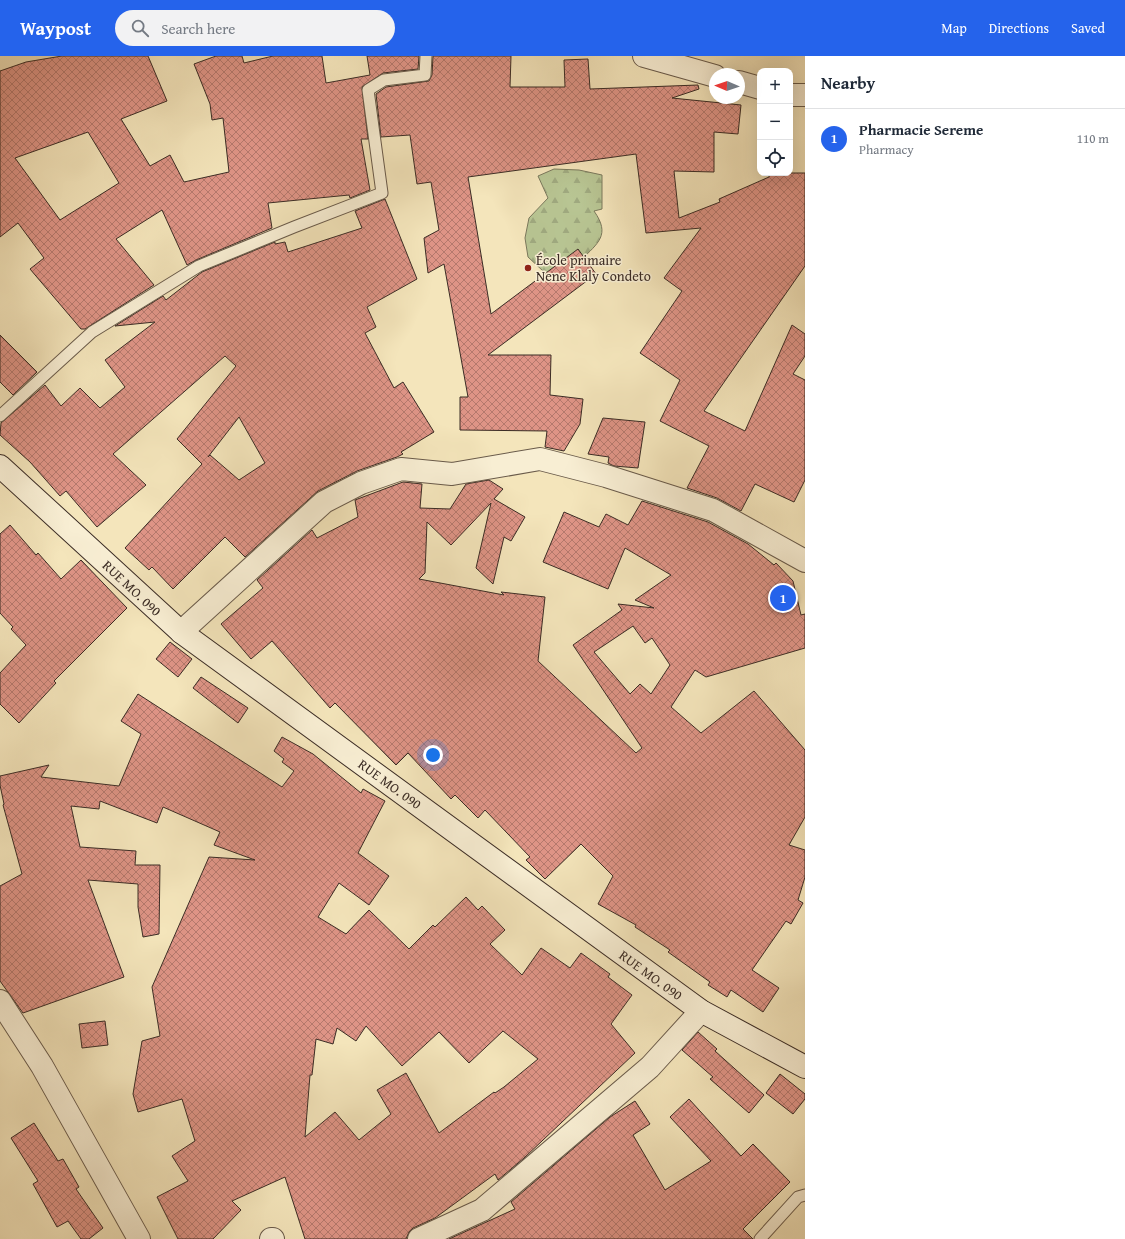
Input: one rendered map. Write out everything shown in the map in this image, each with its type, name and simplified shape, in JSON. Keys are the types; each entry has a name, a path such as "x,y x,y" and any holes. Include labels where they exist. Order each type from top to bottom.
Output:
{"street":[{"path":"644,56 709,74"},
{"path":"745,84 757,87"},
{"path":"793,95 805,95"},
{"path":"181,632 324,502 361,483 401,469 452,474 540,459 606,476 713,510 805,561"},
{"name":"RUE MO. 090","path":"0,466 181,632 701,1011 805,1068"},
{"path":"0,1001 42,1066 139,1239"},
{"path":"419,1239 482,1210 650,1067 701,1011"}],"lane":[{"path":"0,416 92,332 199,266 294,226 382,193 368,90 384,80 425,75 426,56"},
{"path":"760,1239 798,1197 805,1195"}],"green space":[{"path":"554,169 579,170 602,175 602,209 594,211 602,226 600,238 593,249 558,285 528,257 525,238 529,218 548,198 538,176"}],"building":[{"path":"62,56 148,56 167,101 121,119 150,166 170,155 184,182 229,172 223,118 212,120 210,104 194,64 216,56 242,56 244,63 273,56 322,56 326,83 370,75 367,56 419,56 418,69 383,73 362,87 368,139 361,139 370,190 350,198 349,195 268,203 272,228 187,265 162,210 116,239 154,285 85,329 81,329 30,269 44,258 18,223 0,237 0,71 26,62","holes":["88,132 119,183 60,220 15,158"]},
{"path":"433,56 511,56 510,87 565,87 564,60 588,59 590,89 698,85 699,89 672,98 709,102 709,104 741,105 738,134 714,132 714,172 674,171 679,218 720,202 719,199 769,176 793,176 793,173 805,173 805,266 704,411 745,431 792,325 805,334 805,356 793,374 805,380 805,480 794,502 755,484 741,511 717,498 687,488 709,446 660,421 680,380 640,353 682,291 664,278 701,228 646,233 636,154 468,177 491,314 578,249 596,274 488,355 551,355 550,395 583,399 580,424 564,451 545,447 547,431 460,430 460,397 468,397 444,264 428,273 424,238 439,230 431,182 417,184 410,135 381,137 376,94 386,87 429,81 432,75"},
{"path":"385,199 417,279 367,307 376,327 365,333 394,388 403,382 434,432 401,452 403,454 357,471 318,491 245,557 225,537 173,589 152,567 149,570 125,548 202,464 177,439 236,366 225,356 113,454 146,485 97,527 66,491 60,496 30,462 0,435 1,423 45,385 61,406 80,388 100,408 125,387 105,360 155,322 115,326 163,296 166,300 202,272 275,242 275,244 285,242 288,252 362,228 355,211","holes":["239,417 265,463 239,480 210,455 208,457"]},
{"path":"0,335 37,372 13,395 0,382"},
{"path":"603,418 645,422 638,468 614,466 608,463 609,457 588,454"},
{"path":"489,480 503,489 494,499 525,517 511,541 504,537 493,584 476,568 491,503 451,545 427,522 425,573 419,579 504,595 501,592 545,597 538,661 636,753 642,748 573,645 622,610 618,604 654,608 635,600 671,575 625,548 608,589 543,562 564,512 599,527 606,514 628,525 642,501 708,522 748,544 774,565 776,563 793,581 801,615 805,614 805,648 706,677 695,670 671,707 701,733 754,691 805,750 805,817 789,845 805,850 805,877 798,900 803,903 791,924 786,921 752,970 779,988 763,1012 731,990 727,997 708,985 710,982 668,952 670,950 635,927 636,925 598,904 613,876 581,844 545,879 526,860 530,857 485,810 478,818 455,795 451,799 408,753 396,765 335,703 330,708 272,641 251,659 221,624 263,588 257,580 312,530 317,538 358,517 355,500 403,482 422,484 420,508 450,509 466,484","holes":["633,626 645,643 652,638 670,665 651,694 640,684 630,694 594,652"]},
{"path":"10,525 36,555 38,553 61,579 81,560 127,608 54,681 56,683 19,723 0,704 0,673 26,645 11,629 13,627 0,613 0,534"},
{"path":"170,642 192,659 178,677 156,659"},
{"path":"201,677 248,708 238,723 193,688"},
{"path":"138,694 282,787 294,771 282,762 284,759 274,751 282,737 313,754 361,793 363,789 385,801 358,853 389,876 369,905 339,883 318,917 346,934 369,910 409,949 433,925 435,927 466,897 478,910 482,906 505,930 490,944 522,975 541,948 570,968 581,953 610,974 608,977 632,995 611,1024 635,1053 524,1158 498,1180 495,1174 435,1218 413,1228 409,1232 406,1239 305,1239 285,1177 232,1201 241,1210 213,1239 178,1239 157,1197 188,1181 172,1156 195,1141 182,1099 138,1112 133,1094 142,1041 160,1036 152,987 209,857 255,860 214,845 220,832 163,807 157,823 100,801 99,809 71,806 80,847 136,851 135,865 160,865 159,934 143,937 138,907 138,884 88,880 124,977 23,1013 0,981 0,886 22,874 3,805 0,776 49,765 41,777 119,786 141,734 121,721","holes":["366,1026 402,1066 439,1032 469,1063 503,1031 538,1059 504,1087 495,1093 494,1092 439,1133 406,1073 377,1090 391,1114 359,1140 335,1112 305,1137 310,1075 312,1075 316,1039 333,1044 337,1028 356,1041"]},
{"path":"105,1021 108,1045 82,1048 79,1024"},
{"path":"698,1032 717,1049 715,1051 764,1095 749,1113 710,1079 713,1077 682,1050"},
{"path":"780,1074 805,1094 805,1099 793,1114 766,1093"},
{"path":"689,1099 741,1156 753,1144 790,1182 743,1229 753,1239 449,1239 515,1209 511,1202 610,1117 635,1101 650,1124 633,1135 665,1190 711,1161 670,1117"},
{"path":"34,1123 58,1161 63,1159 79,1187 76,1189 103,1228 89,1239 81,1239 68,1221 57,1227 33,1184 38,1181 11,1138"}],"place":[{"name":"École primaire Nene Klaly Condeto","path":"528,268"},
{"name":"Pharmacie Sereme","path":"783,598"}]}
